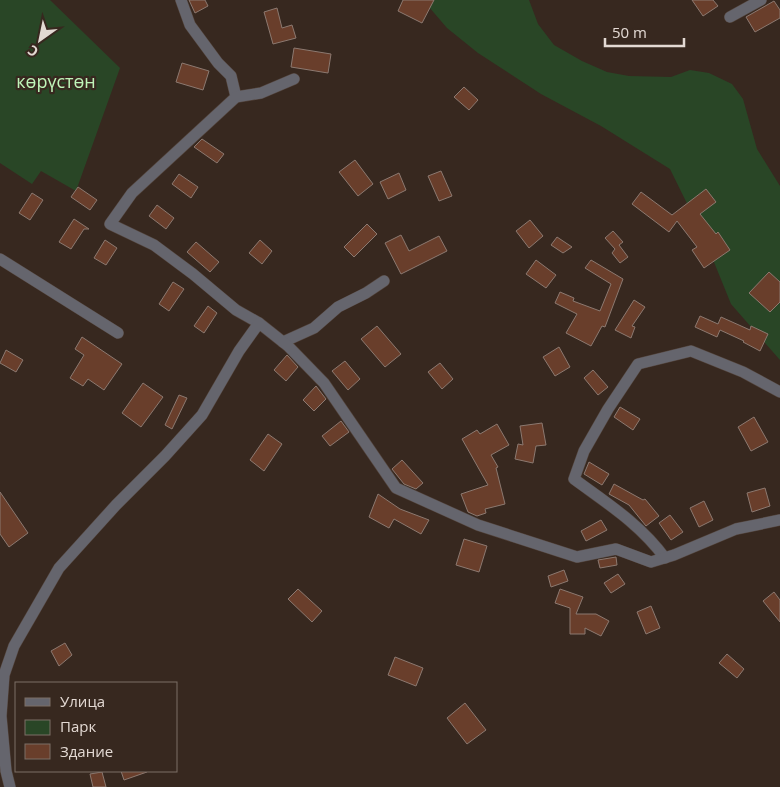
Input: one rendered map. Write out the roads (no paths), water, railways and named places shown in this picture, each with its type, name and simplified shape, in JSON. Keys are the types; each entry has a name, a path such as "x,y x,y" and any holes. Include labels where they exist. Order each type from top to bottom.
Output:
{"street":[{"path":"181,0 190,25 218,63 231,76 236,97"},
{"path":"730,17 761,0"},
{"path":"294,79 261,93 236,97 132,193 110,224 154,245 193,274 236,310 259,323 283,342 324,383 396,488 478,526 576,557 616,549 651,562 736,529 780,520"},
{"path":"0,259 118,334"},
{"path":"283,342 314,328 338,307 366,293 384,281"},
{"path":"10,787 6,771 1,716 4,675 14,646 59,568 116,505 166,456 202,415 239,351 259,323"},
{"path":"665,558 635,524 574,479 584,451 608,409 638,364 691,351 743,372 780,392"}],"park label":[{"name":"көрүстөн","path":"56,82"}]}
